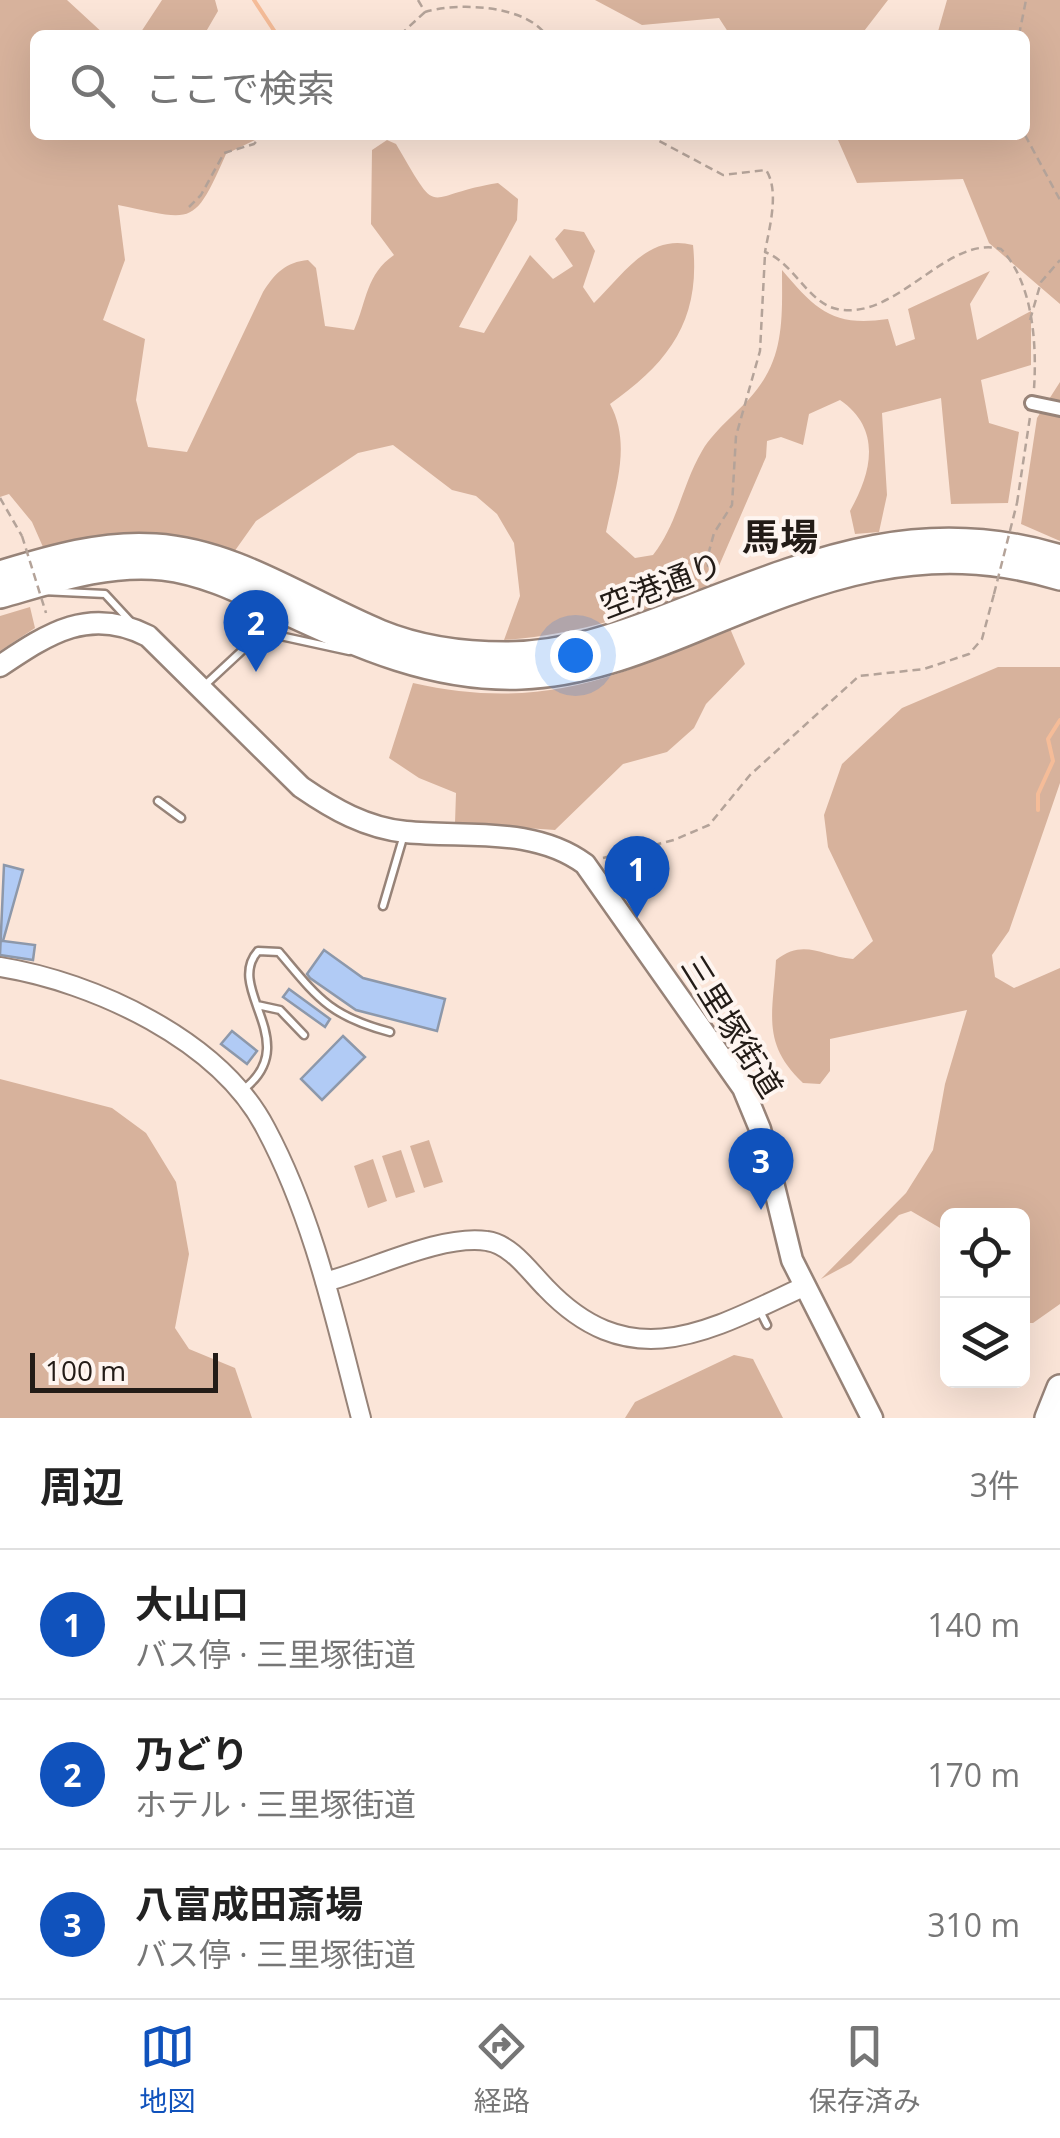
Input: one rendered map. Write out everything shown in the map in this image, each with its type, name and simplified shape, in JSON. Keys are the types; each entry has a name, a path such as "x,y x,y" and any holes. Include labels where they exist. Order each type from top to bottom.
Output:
{"highway":[{"name":"空港通り","path":"0,574 110,548 184,550 234,566 414,645 508,656 598,642 830,555 905,542 1009,544 1060,558"},
{"name":"空港通り","path":"0,595 104,568 185,570 238,588 365,648 449,673 544,675 635,654 795,587 881,564 975,560 1060,577"},
{"path":"1048,1418 1060,1388"}],"main road":[{"path":"0,666 68,624 102,622 136,630"},
{"name":"三里塚街道","path":"136,630 301,787 329,806 364,823 405,832 530,839 569,852 585,864 744,1088 760,1129 784,1235 803,1287 872,1418"}],"street":[{"path":"1032,402 1060,410"},
{"path":"0,968 61,982 144,1016 190,1047 239,1093 265,1126 294,1184 361,1418"},
{"path":"325,1282 456,1242 489,1241 516,1257 579,1317 625,1335 690,1337 763,1317 803,1287"}],"lane":[{"path":"40,584 43,594 105,594 120,604 136,630"},
{"path":"201,689 262,632 339,651 365,648"},
{"path":"158,801 181,818"},
{"path":"383,906 405,832"},
{"path":"239,1093 255,1080 268,1056 251,959 268,948 279,952 298,979 332,1009 390,1032"},
{"path":"257,1006 280,1010 304,1035"}],"path":[{"path":"418,0 425,12"},
{"path":"1020,30 1026,0"},
{"path":"405,30 425,12 493,8 528,18 541,30"},
{"path":"188,206 201,195 224,153 258,140"},
{"path":"657,140 723,175 766,170 772,199 760,351 736,436 732,504 714,532 707,559 710,581 720,597"},
{"path":"1028,140 1060,200"},
{"path":"585,864 674,840 709,826 750,775 860,676 924,669 969,654 982,639 1017,503 1032,402 1035,362 1020,272 1001,248 974,247 883,301 852,310 833,309 781,258 765,252"},
{"path":"1030,322 1040,282 1060,260"},
{"path":"0,498 22,536 46,613"}],"shaded area":[{"path":"0,0 67,0 100,30 30,30 30,140 255,140 226,154 206,196 188,213 162,214 118,205 125,260 103,320 145,339 136,400 148,447 187,452 263,292 287,266 308,260 316,268 325,326 354,330 372,279 394,255 371,224 372,150 387,140 396,144 428,194 444,196 498,183 518,199 517,220 459,327 484,333 530,255 553,279 573,266 555,239 564,229 584,232 595,251 583,287 594,303 626,269 650,251 677,243 693,245 692,296 676,338 649,373 610,404 617,419 621,451 606,532 635,558 653,555 702,451 767,375 780,332 782,270 816,306 828,313 853,320 888,319 896,346 915,339 908,309 990,271 970,304 977,340 1031,311 1031,365 981,380 989,423 1019,432 1008,503 951,504 941,398 882,413 887,495 879,532 855,534 850,511 864,481 869,452 862,424 840,400 809,414 803,445 781,437 767,441 766,457 709,589 583,628 504,640 520,596 514,543 497,514 476,496 452,490 393,445 358,453 256,521 234,552 182,539 139,535 43,547 32,522 9,494 0,497"},
{"path":"162,0 215,0 218,11 207,30 142,30"},
{"path":"595,0 888,0 865,30 727,30 719,18 642,25"},
{"path":"947,0 1060,0 1060,304 989,243 963,179 857,183 838,140 1030,140 1030,30 938,30"},
{"path":"1060,382 1060,541 1021,524 1037,418"},
{"path":"30,607 35,628 0,651 0,616"},
{"path":"729,626 745,664 706,704 694,728 667,752 623,764 555,830 455,823 456,793 419,778 389,758 413,683 499,694 538,692 651,662"},
{"path":"998,667 1060,667 1060,783 1009,931 992,955 995,977 1014,988 1060,968 1060,1304 1033,1323 1030,1208 940,1208 940,1228 911,1211 899,1215 851,1263 821,1279 906,1193 933,1150 945,1084 967,1010 830,1039 830,1071 820,1084 803,1083 775,1041 772,1012 776,960 804,949 853,959 873,941 828,847 824,815 842,764 902,708"},
{"path":"0,1079 112,1108 146,1133 176,1182 189,1254 175,1328 189,1349 235,1368 252,1418 0,1418"},
{"path":"429,1140 443,1182 424,1188 410,1146"},
{"path":"401,1150 415,1192 396,1198 382,1156"},
{"path":"373,1159 387,1201 368,1208 354,1166"},
{"path":"734,1355 753,1359 783,1418 625,1418 635,1402"}],"building":[{"path":"4,865 23,870 3,941 35,945 33,960 0,955"},
{"path":"324,950 363,978 445,999 437,1031 356,1010 310,978 307,974"},
{"path":"289,989 330,1019 325,1027 283,997"},
{"path":"232,1031 257,1051 247,1064 221,1044"},
{"path":"343,1036 365,1057 322,1100 301,1079"}],"waterway":[{"path":"254,0 274,30"},
{"path":"1038,810 1038,794 1053,761 1048,739 1060,720"}],"place":[{"name":"乃どり","path":"256,672"},
{"name":"大山口","path":"637,918"},
{"name":"八富成田斎場","path":"761,1210"}],"district":[{"name":"馬場","path":"780,536"}]}
